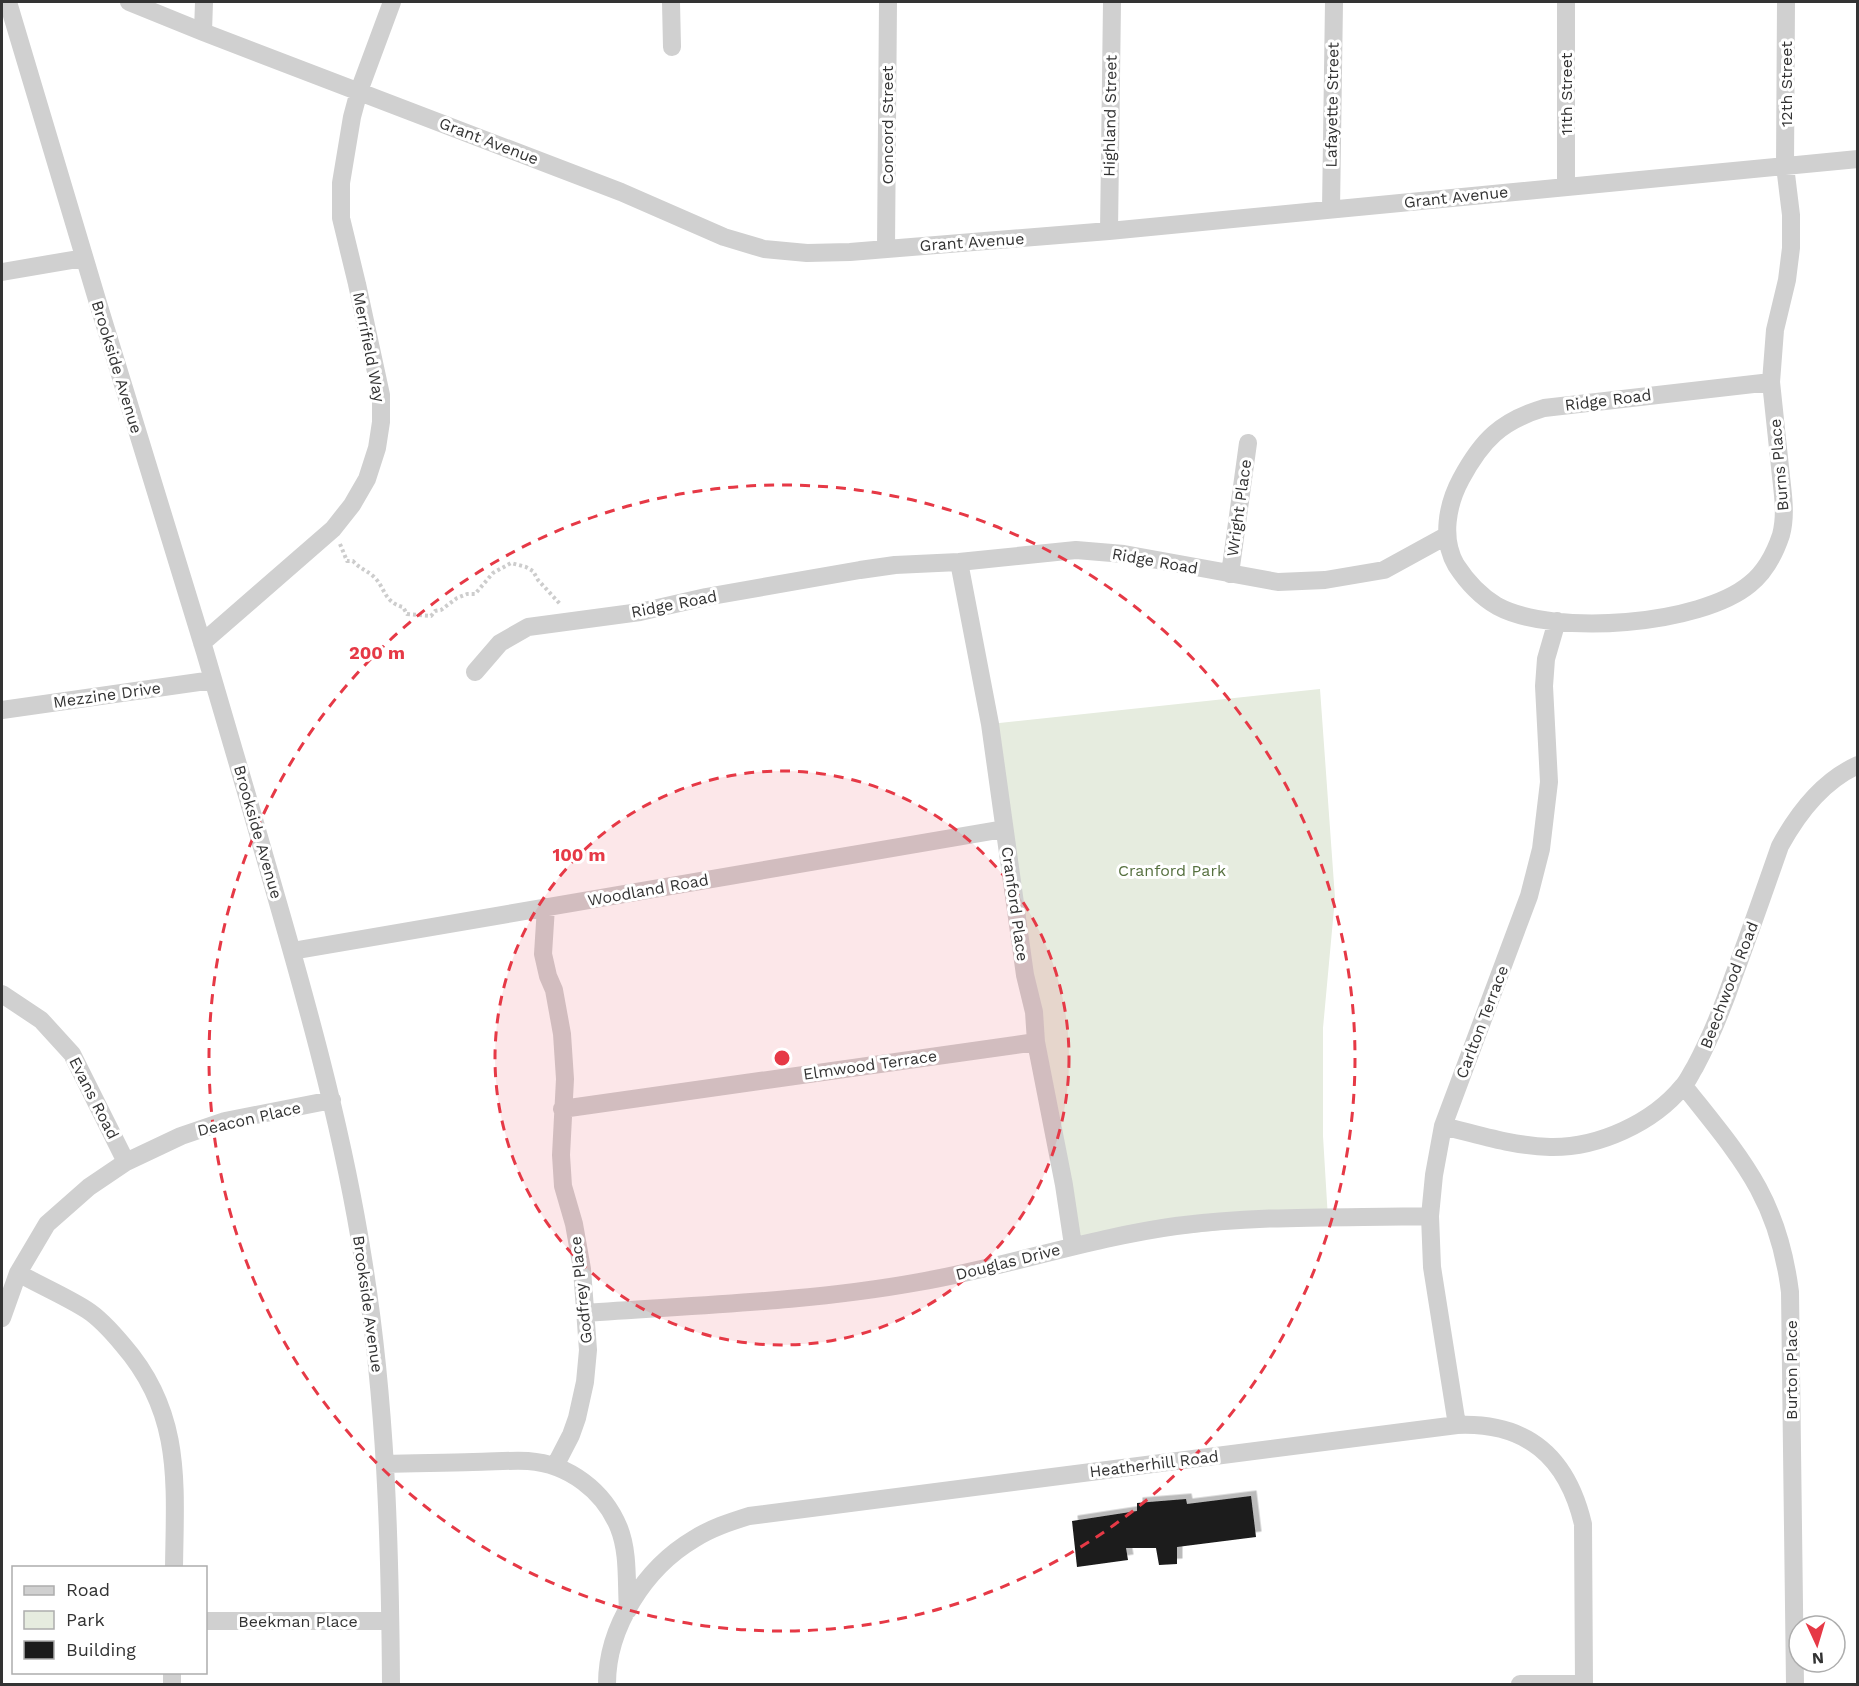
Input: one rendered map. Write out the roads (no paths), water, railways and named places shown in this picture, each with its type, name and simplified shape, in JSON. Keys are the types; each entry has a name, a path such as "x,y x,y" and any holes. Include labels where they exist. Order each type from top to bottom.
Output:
{"street":[{"name":"Brookside Avenue","path":"8,2 213,680 292,951 332,1100 364,1262 377,1356 386,1464 391,1684"},
{"name":"Grant Avenue","path":"129,2 621,192 724,237 764,249 807,253 850,252 1109,231 1857,159"},
{"path":"203,32 204,2"},
{"name":"Merrifield Way","path":"202,643 330,532 352,505 367,479 377,448 381,422 381,395 340,218 341,183 352,117 359,91 392,2"},
{"path":"671,2 672,48"},
{"name":"Concord Street","path":"886,249 888,2"},
{"name":"Highland Street","path":"1109,231 1112,2"},
{"name":"Lafayette Street","path":"1331,209 1334,2"},
{"name":"11th Street","path":"1566,2 1566,186"},
{"name":"12th Street","path":"1785,165 1786,2"},
{"name":"Burns Place","path":"1446,536 1453,559 1464,578 1479,594 1498,607 1518,614 1557,621 1624,623 1666,618 1707,606 1734,595 1751,584 1775,552 1782,532 1784,510 1771,381 1775,330 1791,248 1791,215 1785,165"},
{"path":"2,272 84,258"},
{"name":"Ridge Road","path":"475,672 500,643 528,627 640,612 706,597 895,565 959,562 1076,550 1124,554 1278,582 1325,580 1384,570 1446,536 1457,485 1470,462 1485,442 1501,427 1522,414 1544,408 1771,381"},
{"name":"Wright Place","path":"1230,574 1248,443"},
{"name":"Cranford Place","path":"959,562 990,724 1025,975 1034,1012 1036,1042 1064,1185 1073,1245"},
{"name":"Carlton Terrace","path":"1457,1425 1432,1267 1430,1216 1434,1175 1443,1126 1529,896 1541,849 1549,782 1544,686 1546,658 1557,621"},
{"name":"Mezzine Drive","path":"2,710 213,680"},
{"name":"Beechwood Road","path":"1443,1126 1521,1144 1552,1147 1580,1144 1607,1137 1633,1126 1657,1111 1684,1086 1705,1048 1723,1008 1780,846 1788,831 1810,800 1830,782 1857,765"},
{"name":"Woodland Road","path":"292,951 1004,829"},
{"name":"Godfrey Place","path":"546,908 543,954 554,990 562,1034 565,1079 561,1155 563,1186 574,1224 582,1269 588,1350 585,1382 574,1426 555,1466"},
{"name":"Evans Road","path":"2,994 41,1020 72,1054 126,1162"},
{"name":"Elmwood Terrace","path":"562,1109 1036,1042"},
{"name":"Burton Place","path":"1684,1086 1749,1168 1778,1230 1786,1261 1790,1292 1795,1684"},
{"name":"Deacon Place","path":"2,1318 18,1273 47,1224 89,1187 126,1162 181,1136 225,1121 332,1100"},
{"name":"Douglas Drive","path":"585,1313 848,1293 990,1268 1073,1245 1177,1226 1237,1221 1430,1216"},
{"path":"18,1273 88,1311 110,1330 133,1356 151,1386 164,1415 172,1445 174,1566"},
{"name":"Heatherhill Road","path":"607,1684 608,1668 616,1638 627,1610 648,1579 668,1558 693,1539 722,1525 749,1516 1476,1424 1497,1427 1518,1434 1538,1446 1555,1462 1569,1481 1578,1501 1583,1524 1584,1684"},
{"path":"386,1464 529,1461 555,1466 576,1476 609,1508 619,1529 624,1548 627,1610"},
{"name":"Beekman Place","path":"207,1621 390,1622"},
{"path":"1520,1684 1584,1684"}],"park label":[{"name":"Cranford Park","path":"1172,870"}]}
